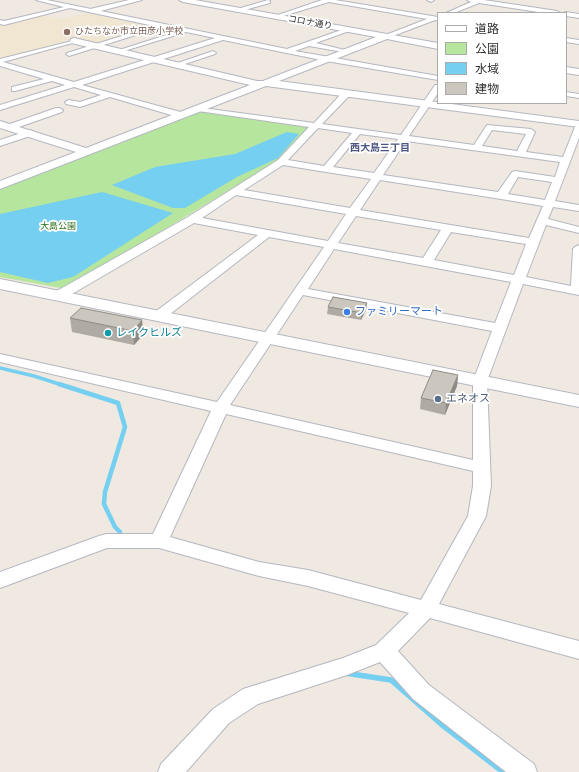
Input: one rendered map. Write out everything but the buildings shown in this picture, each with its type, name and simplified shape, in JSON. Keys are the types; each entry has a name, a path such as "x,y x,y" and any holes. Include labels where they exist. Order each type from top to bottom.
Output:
{"street":[{"path":"39,0 287,51 437,78"},
{"path":"93,11 138,0"},
{"name":"コロナ通り","path":"183,0 437,45"},
{"path":"261,14 311,0"},
{"path":"325,0 437,18"},
{"path":"275,17 328,0"},
{"path":"470,0 551,12"},
{"path":"451,12 480,1"},
{"path":"237,10 268,2"},
{"path":"0,22 4,23 72,7"},
{"path":"567,14 579,16"},
{"path":"0,185 437,18"},
{"path":"69,54 161,25"},
{"path":"119,51 185,30"},
{"path":"287,51 347,30"},
{"path":"0,108 223,38"},
{"path":"0,61 74,40 192,69 263,84 271,83 579,126 480,381 482,486 477,516 426,609 384,651 346,666 251,696 221,716 175,770"},
{"path":"567,40 579,42"},
{"path":"308,44 347,52"},
{"path":"176,65 213,53"},
{"path":"0,64 181,115"},
{"path":"192,69 205,64"},
{"path":"567,70 579,72"},
{"path":"15,90 51,79"},
{"path":"159,540 221,407 437,89"},
{"path":"60,295 192,219 281,162 346,94"},
{"path":"567,94 579,96"},
{"path":"69,102 80,105 109,95"},
{"path":"198,109 565,160"},
{"path":"4,126 59,110"},
{"path":"4,126 88,152"},
{"path":"477,147 490,127 530,132 521,153"},
{"path":"326,169 358,131"},
{"path":"0,143 30,133"},
{"path":"281,162 579,208"},
{"path":"501,196 515,174 558,180"},
{"path":"234,192 533,242"},
{"path":"192,219 578,291 579,249"},
{"path":"542,221 579,230"},
{"path":"427,262 448,227"},
{"path":"160,315 267,233"},
{"path":"0,284 160,315 579,401"},
{"path":"300,291 500,328"},
{"path":"0,358 481,467"},
{"path":"0,580 106,541 159,540 259,569 308,578 579,650"},
{"path":"384,651 421,692 525,772"}],"shaded area":[{"name":"ひたちなか市立田彦小学校","path":"93,12 157,25 97,44 73,39 0,59 0,23 39,15 62,19"}],"green space":[{"name":"大島公園","path":"200,110 311,126 279,160 66,289 0,277 0,188"}],"water":[{"path":"287,132 299,134 278,158 237,177 185,208 173,208 112,185 155,167 235,154"},
{"path":"102,192 173,213 73,277 48,283 0,272 0,214"}],"waterway":[{"path":"0,368 34,376 62,385"},
{"path":"59,384 118,403 125,427 105,492 104,504 115,527 120,532"},
{"path":"345,673 391,680 441,724 503,772"}],"place":[{"name":"ひたちなか市立田彦小学校","path":"67,32"},
{"name":"ファミリーマート","path":"347,312"},
{"name":"レイクヒルズ","path":"108,333"},
{"name":"エネオス","path":"438,399"}],"district":[{"name":"西大島三丁目","path":"380,149"}]}
